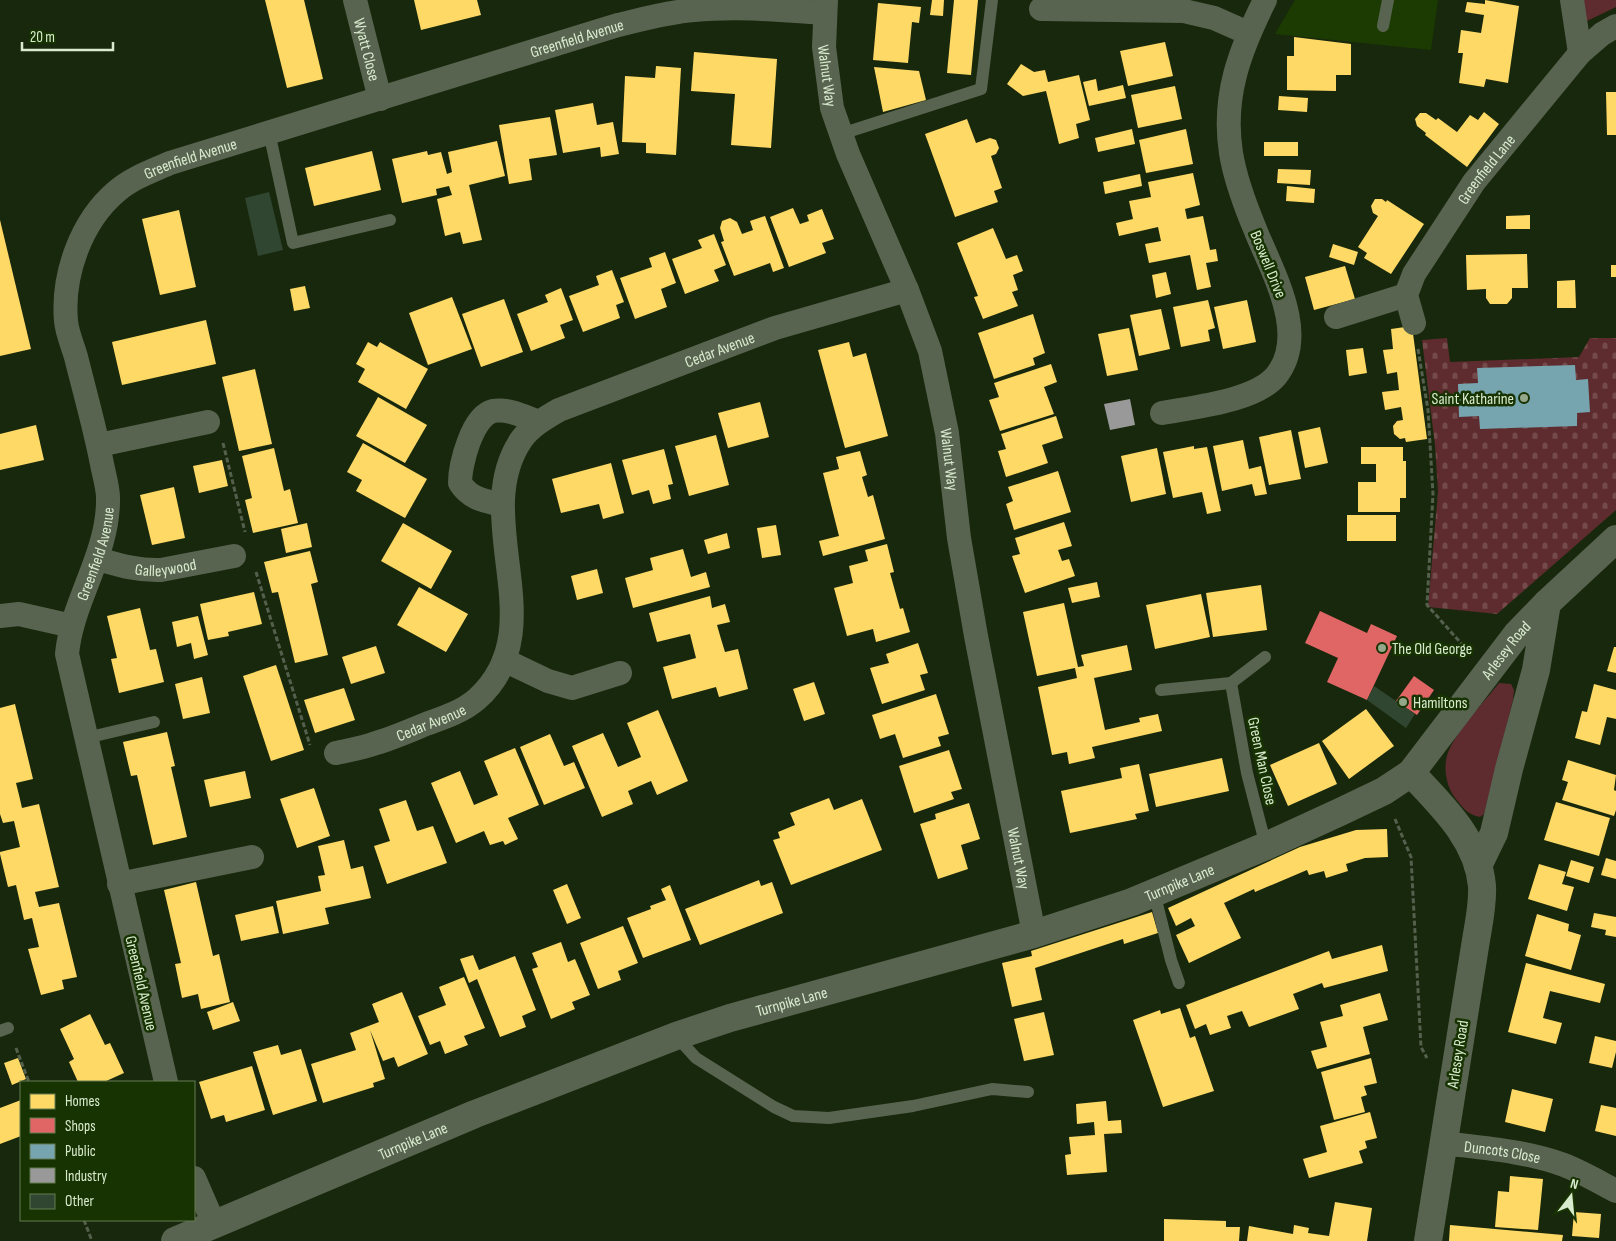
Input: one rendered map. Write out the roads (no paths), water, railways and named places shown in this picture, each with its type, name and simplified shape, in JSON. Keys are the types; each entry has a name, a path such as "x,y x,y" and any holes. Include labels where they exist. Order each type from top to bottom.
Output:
{"street":[{"name":"Wyatt Close","path":"355,0 380,99"},
{"name":"Boswell Drive","path":"1162,413 1248,395 1276,376 1284,363 1288,350 1290,336 1289,320 1283,298 1254,226 1238,178 1231,153 1229,126 1234,74 1248,33 1265,0"},
{"path":"1572,0 1580,53"},
{"name":"Greenfield Avenue","path":"166,1081 67,654 72,626 98,559 106,521 108,497 98,445 66,322 68,281 74,259 85,232 100,209 117,191 143,174 170,163 618,25 659,15 692,10 825,6"},
{"name":"Walnut Way","path":"825,6 824,47 832,108 930,350 947,433 959,538 974,626 1034,934"},
{"path":"1041,9 1184,11 1214,18 1248,33"},
{"name":"Greenfield Lane","path":"1406,296 1414,274 1474,182 1580,53 1602,34 1616,26"},
{"name":"Cedar Avenue","path":"336,754 375,744 457,712 476,700 492,683 504,660 510,638 512,617 502,504 503,483 508,465 522,439 539,422 559,410 775,328 907,290"},
{"path":"1336,317 1406,296 1414,323"},
{"path":"502,504 476,499 466,492 460,483 462,467 470,440 484,416 490,412 499,410 511,412 539,422"},
{"path":"98,445 208,422"},
{"name":"Arlesey Road","path":"1428,1241 1482,901 1482,885 1478,866 1464,835 1439,803 1410,773 1517,634 1547,603 1616,539"},
{"name":"Galleywood","path":"98,559 131,569 149,571 242,553"},
{"name":"Arlesey Road","path":"1478,866 1494,833 1536,670 1547,603"},
{"path":"0,616 19,614 72,626"},
{"path":"504,660 548,680 572,688 620,673"},
{"name":"Turnpike Lane","path":"175,1241 476,1114 676,1036 730,1018 1034,934 1132,902 1266,846 1384,791 1410,773"},
{"path":"119,884 252,857"},
{"name":"Duncots Close","path":"1443,1143 1538,1157 1564,1165 1616,1191"},
{"path":"195,1180 214,1224"}],"lane":[{"path":"841,134 981,88 992,0"},
{"path":"1383,26 1388,0"},
{"path":"269,132 293,243 390,220"},
{"path":"1160,690 1231,683 1265,657"},
{"name":"Green Man Close","path":"1231,683 1246,773 1266,846"},
{"path":"86,738 154,722"},
{"path":"1154,892 1171,960 1179,983"},
{"path":"676,1036 696,1058 774,1107 794,1116 829,1118 912,1106 992,1089 1028,1092"}],"place":[{"name":"Saint Katharine","path":"1524,398"},
{"name":"The Old George","path":"1382,648"},
{"name":"Hamiltons","path":"1403,702"}]}
